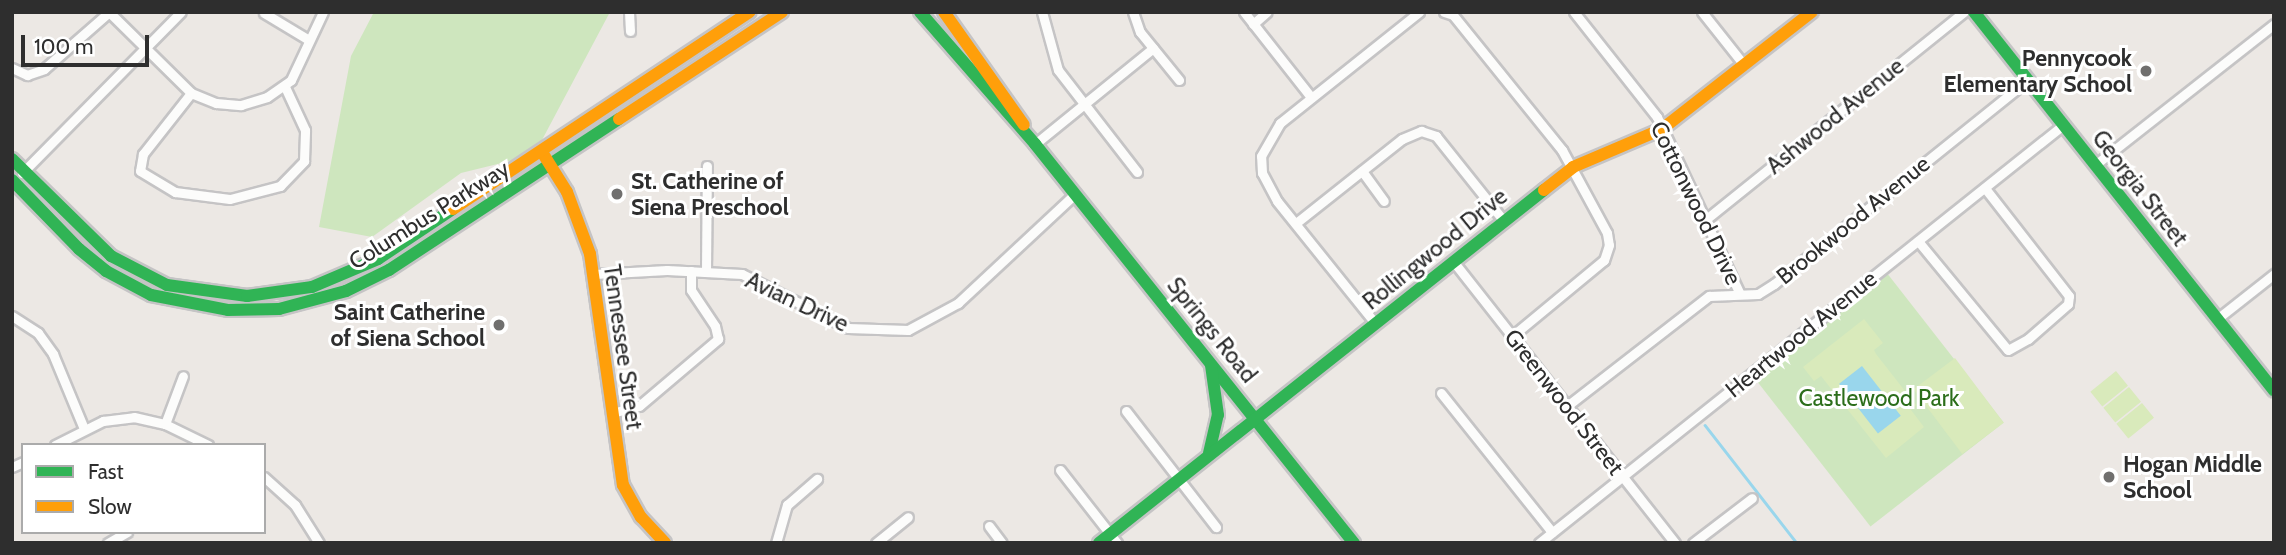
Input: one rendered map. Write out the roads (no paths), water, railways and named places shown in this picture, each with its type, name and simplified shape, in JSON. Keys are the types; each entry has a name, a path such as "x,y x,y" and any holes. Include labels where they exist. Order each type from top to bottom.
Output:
{"main road":[{"name":"Columbus Parkway","path":"12,159 83,233 131,268 178,288 247,296 341,278 378,260 750,12"},
{"name":"Columbus Parkway","path":"13,181 106,271 150,295 228,310 279,309 346,291 389,270 782,12"},
{"name":"Springs Road","path":"920,12 993,101 1035,144 1076,193 1354,543"},
{"name":"Springs Road","path":"944,12 1004,93 1035,144"},
{"name":"Rollingwood Drive","path":"1099,543 1113,538 1209,454 1573,167 1662,129 1812,12"},
{"name":"Georgia Street","path":"1974,12 2273,389"},
{"name":"Tennessee Street","path":"542,152 551,164 579,220 594,274 617,412 623,485 641,517 659,541"},
{"path":"1209,454 1219,415 1210,361"}],"street":[{"path":"12,68 27,75 44,69 109,12 191,93 216,103 241,105 285,86 300,68 309,40 323,12"},
{"path":"13,181 181,12"},
{"path":"629,12 630,31"},
{"path":"1042,12 1054,60 1084,105 1136,172"},
{"path":"1133,12 1153,48 1179,80"},
{"path":"1244,12 1311,97"},
{"path":"1252,24 1267,12"},
{"path":"1375,323 1266,184 1261,156 1280,123 1419,12"},
{"path":"1444,12 1453,15 1573,167 1607,233 1607,254 1512,336"},
{"name":"Cottonwood Drive","path":"1574,12 1662,129 1740,294"},
{"path":"1702,12 1744,65"},
{"name":"Ashwood Avenue","path":"1705,220 1964,12"},
{"path":"264,13 309,40"},
{"path":"2095,165 2274,24"},
{"path":"1035,144 1153,48"},
{"name":"Brookwood Avenue","path":"1567,406 1697,303 1722,293 1758,294 1774,284 2028,80"},
{"path":"191,93 143,154 140,171 175,192 230,199 280,186 304,161 304,130 285,86"},
{"name":"Heartwood Avenue","path":"1539,543 2063,125"},
{"path":"1296,223 1413,132 1429,132 1503,220"},
{"path":"706,271 707,166"},
{"path":"1362,171 1384,201"},
{"path":"1917,242 2008,350 2028,339 2068,304 2069,296 1985,187"},
{"name":"Avian Drive","path":"594,274 706,271 760,281 848,328 908,330 958,303 1076,193"},
{"name":"Greenwood Street","path":"1453,261 1675,543"},
{"path":"617,412 646,401 718,339 715,326 691,290 691,271"},
{"path":"2217,319 2274,274"},
{"path":"12,316 38,334 53,354 84,429"},
{"path":"165,424 183,376"},
{"path":"1441,393 1552,532"},
{"path":"1126,411 1216,527"},
{"path":"59,443 84,429 117,418 165,424 204,443"},
{"path":"1060,470 1113,538"},
{"path":"266,479 295,505 319,543"},
{"path":"776,543 787,505 817,479"},
{"path":"1693,543 1752,498"},
{"path":"876,543 908,517"},
{"path":"989,526 1002,543"},
{"path":"108,543 124,534"}],"water":[{"path":"1862,366 1901,416 1878,433 1839,384"}],"waterway":[{"path":"1705,425 1797,543"}],"place":[{"name":"Pennycook Elementary School","path":"2146,71"},
{"name":"St. Catherine of Siena Preschool","path":"617,194"},
{"name":"Saint Catherine of Siena School","path":"499,325"},
{"name":"Hogan Middle School","path":"2109,477"}],"park label":[{"name":"Castlewood Park","path":"1879,398"}]}
